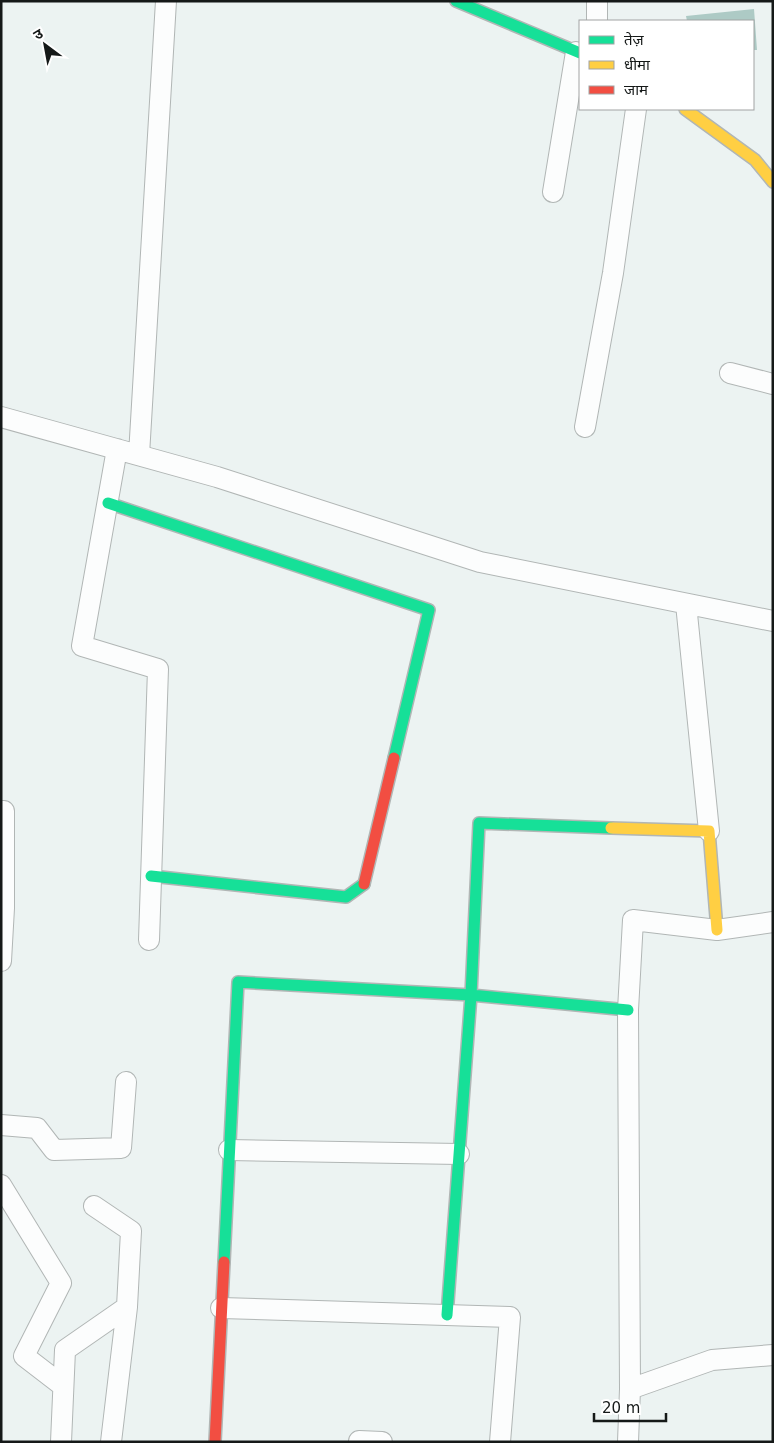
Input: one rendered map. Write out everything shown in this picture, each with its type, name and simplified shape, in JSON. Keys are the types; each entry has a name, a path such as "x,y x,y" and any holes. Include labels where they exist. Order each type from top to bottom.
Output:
{"street":[{"path":"139,455 166,1"},
{"path":"456,1 578,52 553,192"},
{"path":"597,1 597,20"},
{"path":"585,427 613,274 636,110"},
{"path":"686,110 755,160 773,182"},
{"path":"730,373 773,384"},
{"path":"1,417 217,477 480,562 773,621"},
{"path":"117,449 82,646 158,669 149,940"},
{"path":"108,503 429,610 364,886 346,897 152,876"},
{"path":"686,604 717,930"},
{"path":"1,811 4,811 1,961"},
{"path":"447,1315 472,995 479,823 709,831"},
{"path":"628,1442 630,1389 628,1010 634,920 717,930 773,922"},
{"path":"215,1442 238,982 472,995 628,1010"},
{"path":"1,1125 37,1128 54,1150 121,1148 126,1082"},
{"path":"229,1150 459,1154"},
{"path":"1,1185 61,1283 24,1356 63,1386"},
{"path":"94,1206 131,1231 127,1307 111,1442"},
{"path":"60,1442 65,1350 127,1307"},
{"path":"221,1308 510,1317 500,1442"},
{"path":"630,1389 712,1360 773,1354"},
{"path":"359,1442 382,1442"}],"building":[{"path":"754,9 757,50 754,50 754,20 687,20 686,16"}],"traffic: fast":[{"path":"456,1 579,53"},
{"path":"108,503 429,610 394,758"},
{"path":"447,1315 471,995 479,823 611,828"},
{"path":"151,876 346,897 364,884"},
{"path":"224,1262 238,982 471,995 628,1010"}],"traffic: slow":[{"path":"686,110 755,160 773,182"},
{"path":"611,828 709,831 717,930"}],"traffic: jam":[{"path":"364,884 394,758"},
{"path":"215,1442 224,1262"}]}
